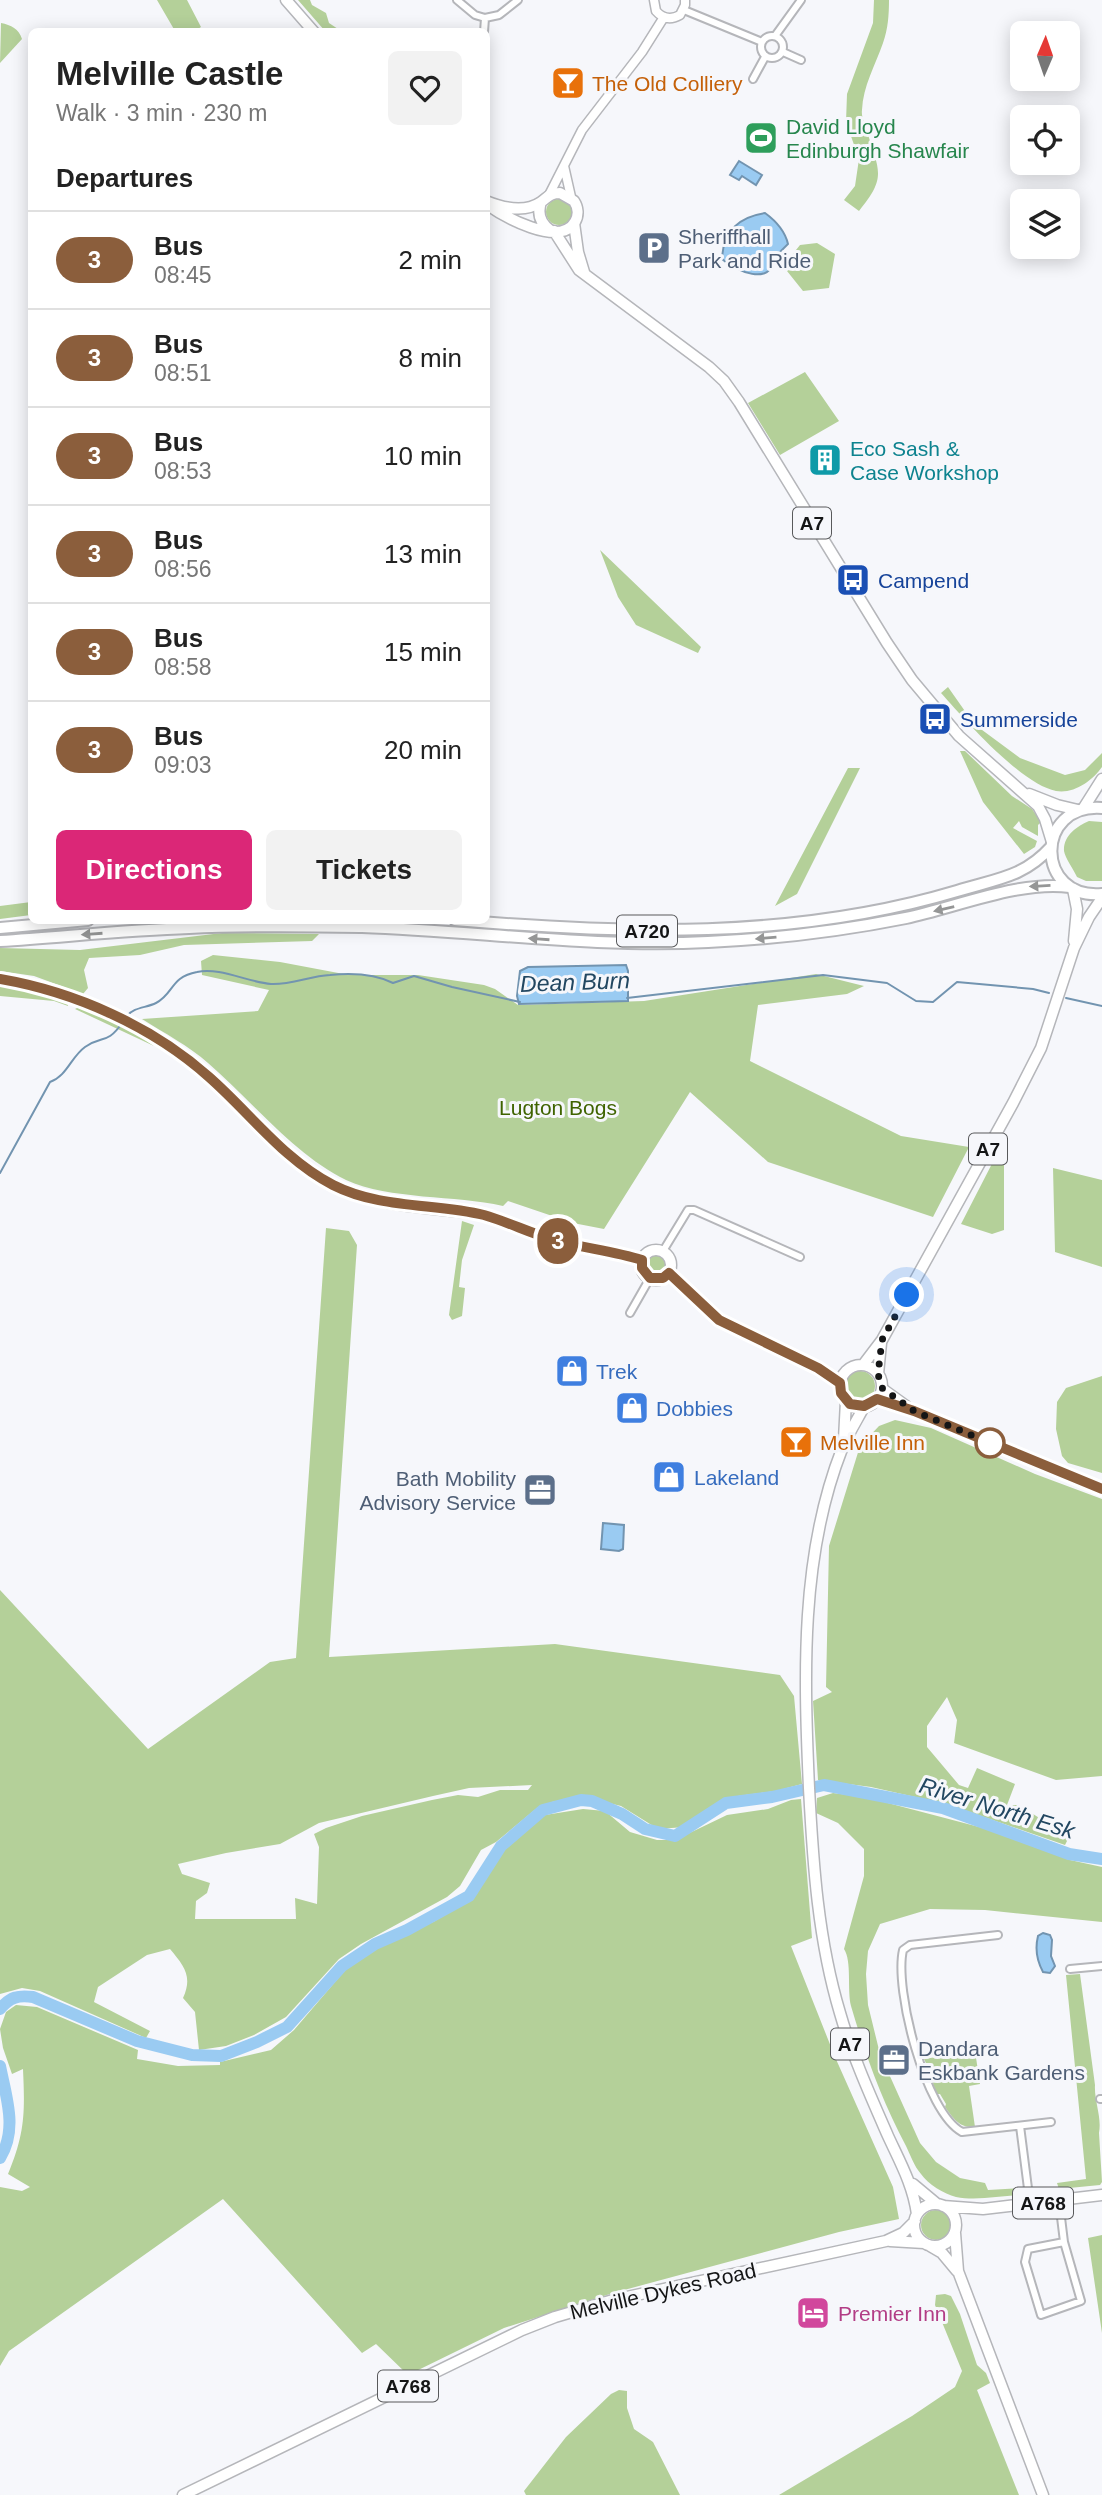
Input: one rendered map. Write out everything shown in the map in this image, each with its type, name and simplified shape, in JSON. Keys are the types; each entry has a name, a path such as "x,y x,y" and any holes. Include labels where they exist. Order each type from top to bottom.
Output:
{"highway":[{"path":"1102,808 1081,810 1059,826 1051,845 1055,870 1071,888 1102,896"},
{"name":"A720","path":"490,922 627,931 709,930 793,923 894,908 1006,877 1034,864 1051,845"},
{"name":"A720","path":"0,941 187,928 294,926 422,930 581,942 707,942 798,935 872,924 946,909 1030,887 1071,888"},
{"path":"0,928 44,924"}],"main road":[{"path":"286,0 310,28"},
{"name":"A7","path":"490,203 510,208 529,207 561,193 571,197"},
{"path":"571,197 577,206 575,223 578,252 585,275"},
{"name":"A7","path":"545,198 539,208 541,221 552,230 585,275 724,381 912,680 959,736 1038,806 1045,819 1051,845"},
{"name":"A7","path":"490,205 509,219 550,236 564,248"},
{"path":"552,230 562,231 575,223"},
{"name":"A7","path":"532,227 552,230"},
{"path":"1081,810 1102,779"},
{"name":"A7","path":"1022,791 1056,805 1081,810"},
{"name":"A7","path":"1071,888 1077,909 1073,948"},
{"name":"A7","path":"863,1365 882,1340 1007,1115 1041,1048 1073,948 1102,896"},
{"path":"0,979 75,999 153,1036 209,1076 287,1153 340,1188 367,1199 482,1215 549,1239 642,1260"},
{"path":"653,1250 663,1251 671,1263 669,1273 663,1278 650,1278 642,1268 642,1260 653,1250"},
{"path":"669,1273 719,1320 818,1368 840,1383"},
{"name":"A7","path":"878,1374 882,1340"},
{"path":"882,1388 877,1399 864,1406 846,1401 841,1393 840,1383 845,1372 853,1366 863,1365 874,1369 882,1388 914,1411"},
{"path":"818,1368 845,1372"},
{"path":"877,1399 914,1411 1102,1489"},
{"name":"A7","path":"843,1446 846,1401"},
{"name":"A7","path":"864,1406 843,1446 834,1471 819,1535 808,1607 804,1684 817,1898 840,2014 859,2069 910,2181 916,2218"},
{"name":"A7","path":"910,2181 921,2193 940,2205"},
{"name":"A768","path":"940,2205 983,2209 1102,2195"},
{"path":"958,2271 942,2253 927,2244 915,2229 916,2218 926,2206 940,2205 952,2212 958,2271 1043,2495"},
{"name":"A768","path":"955,2231 967,2217 983,2209"},
{"name":"Melville Dykes Road","path":"183,2495 522,2330 555,2317 613,2300 886,2241 903,2233 916,2218"},
{"path":"927,2244 945,2244 955,2231"},
{"name":"Melville Dykes Road","path":"886,2241 927,2244"}],"street":[{"path":"457,0 475,15 485,18 499,15 518,0"},
{"path":"654,0 656,11 664,18 675,18 684,10 685,0"},
{"path":"783,52 773,59 765,57 761,50 762,42 775,36 801,0"},
{"path":"684,10 762,42"},
{"path":"484,28 485,18"},
{"path":"545,198 582,130 642,52 664,18"},
{"path":"775,36 783,43 783,52"},
{"path":"783,52 802,60"},
{"path":"753,79 765,57"},
{"path":"564,166 571,197"},
{"path":"663,1251 688,1210 695,1210 800,1257"},
{"path":"630,1313 650,1278"},
{"path":"998,1935 906,1947 902,1954 901,1983 918,2059 933,2096 949,2122 956,2128 969,2132 1051,2122"},
{"path":"1082,1959 1083,1968"},
{"path":"1070,1969 1102,1966"},
{"path":"1020,2126 1030,2204"},
{"path":"1059,2201 1064,2242 1081,2301 1041,2315 1025,2262 1028,2249 1064,2242"}],"green space":[{"path":"157,0 187,0 201,27 173,28"},
{"path":"298,0 310,0 312,5 326,13 329,23 336,28 322,28"},
{"path":"874,0 889,0 886,32 867,84 862,110 878,172 874,189 859,211 844,200 855,186 859,159 846,122 847,94 873,23"},
{"path":"1,23 14,28 22,39 0,63"},
{"path":"559,199 568,203 572,212 568,221 559,225 550,221 546,212 550,203"},
{"path":"817,243 835,254 829,288 803,291 787,271 788,260 800,245"},
{"path":"805,372 839,421 780,455 748,403"},
{"path":"600,550 701,647 698,653 636,625 618,597"},
{"path":"948,687 974,724 1020,758 1065,775 1085,770 1102,753 1102,767 1088,782 1076,788 1056,791 1042,786 1011,764 979,734 941,693"},
{"path":"960,751 965,751 1012,796 1032,809 1041,822 1038,825 1038,836 1022,827 1019,821 1013,828 1037,841 1035,847 1024,854 983,802"},
{"path":"848,768 860,768 797,894 775,906"},
{"path":"1089,821 1102,822 1102,881 1086,881 1077,877 1064,851 1072,832"},
{"path":"28,902 28,915 0,919 0,906"},
{"path":"222,933 319,934 312,941 184,945 140,955 89,958 84,970 88,988 83,994 34,976 0,971 0,948 80,950"},
{"name":"Lugton Bogs","path":"213,955 280,962 349,975 418,975 484,985 495,989 518,1005 644,1001 816,974 864,986 847,994 758,1005 750,1061 901,1136 969,1147 933,1217 768,1162 690,1092 604,1229 573,1223 508,1201 503,1206 382,1191 346,1180 327,1169 291,1142 201,1057 142,1019 258,1011 269,990 202,975 201,961"},
{"path":"0,983 67,1001 68,1006 54,1001 0,996"},
{"path":"79,1007 124,1026 154,1046 75,1009"},
{"path":"997,1154 1004,1158 1004,1230 992,1234 961,1224"},
{"path":"1053,1168 1102,1180 1102,1267 1055,1252"},
{"path":"462,1221 474,1225 462,1260 459,1287 465,1288 462,1316 452,1320 449,1315"},
{"path":"326,1228 349,1231 357,1245 329,1657 555,1644 780,1675 794,1696 802,1784 738,1796 716,1806 685,1827 658,1829 621,1806 580,1796 537,1808 496,1842 481,1850 460,1886 447,1897 339,1959 286,2017 254,2035 226,2046 199,2050 195,2012 183,1998 187,1983 186,1972 170,1949 147,1955 98,1987 94,2002 150,2031 146,2038 40,1991 22,1988 0,1994 0,1590 148,1749 270,1662 296,1658","holes":["532,1785 528,1790 500,1790 478,1797 458,1795 432,1800 362,1816 314,1834 319,1847 317,1904 295,1898 296,1919 195,1919 196,1901 207,1893 210,1883 182,1874 178,1864 280,1844 319,1823 469,1788"]},
{"path":"656,1255 663,1258 666,1265 663,1272 656,1275 649,1272 646,1265 649,1258"},
{"path":"860,1371 866,1372 874,1380 874,1392 866,1400 860,1401 854,1400 846,1392 845,1386 846,1380 854,1372"},
{"path":"1102,1376 1102,1473 1068,1463 1062,1456 1056,1429 1057,1402 1066,1388"},
{"path":"895,1420 931,1428 1035,1474 1102,1499 1102,1776 1056,1780 954,1743 957,1720 947,1697 927,1726 927,1747 959,1785 968,1788 977,1768 1015,1784 1007,1805 1019,1805 1069,1837 1065,1845 946,1804 871,1787 818,1780 813,1701 832,1692 826,1687 829,1546 860,1446 879,1426"},
{"path":"833,1793 865,1797 983,1828 1070,1860 1102,1867 1102,1922 985,1910 930,1909 880,1924 868,1951 868,2005 880,2054 920,2143 936,2162 960,2178 985,2183 988,2190 1021,2188 1020,2195 964,2198 951,2196 937,2188 924,2178 916,2167 889,2112 868,2060 851,2006 848,1961 844,1949 864,1876 864,1849 838,1823 816,1813 817,1798"},
{"path":"801,1799 812,1938 791,1946 835,2057 893,2187 899,2219 839,2232 613,2293 504,2328 408,2375 376,2344 362,2353 223,2199 9,2351 0,2366 0,2187 22,2191 30,2187 8,2174 21,2134 24,2098 23,2069 12,2074 3,2048 0,2029 6,2012 16,2005 37,2007 138,2050 137,2059 178,2066 220,2065 220,2062 271,2050 294,2030 347,1968 375,1949 435,1921 472,1898 504,1848 545,1815 583,1809 605,1811 630,1832 657,1840 675,1840 727,1815 768,1809"},
{"path":"1080,1974 1100,2121 1102,2182 1100,2185 1059,2189 1057,2183 1086,2179 1066,1975"},
{"path":"975,2051 980,2084 969,2086 975,2127 969,2127 957,2122 945,2107 940,2094 937,2094 924,2059"},
{"path":"936,2210 947,2214 951,2225 947,2236 936,2240 925,2236 921,2225 925,2214"},
{"path":"1102,2235 1102,2333 1088,2238"},
{"path":"936,2295 951,2296 977,2365 986,2373 990,2383 977,2390 1019,2495 779,2495 912,2416 955,2387 962,2371 935,2305"},
{"path":"619,2390 627,2391 627,2408 634,2429 653,2442 680,2495 526,2495 524,2491 566,2437 611,2394"}],"water":[{"path":"739,161 762,175 756,185 742,176 739,180 730,175"},
{"path":"765,213 785,235 788,244 774,258 772,267 767,272 752,274 735,268 722,259 725,241 734,227 747,218"},
{"path":"626,965 628,1001 519,1004 517,996 520,971 528,967"},
{"path":"603,1523 624,1525 623,1549 601,1549"},
{"path":"1043,1933 1050,1935 1052,1940 1051,1956 1055,1966 1050,1973 1043,1972 1037,1954 1038,1936"}],"waterway":[{"name":"Dean Burn","path":"127,1016 162,999 188,974 206,971 271,984 338,974 370,976 393,983 414,976 520,1002"},
{"name":"Dean Burn","path":"627,998 823,975 887,983 916,1001 933,1002 957,982 1049,993"},
{"name":"Dean Burn","path":"1066,998 1102,1006"},
{"path":"0,1173 50,1082 61,1075 85,1047 108,1037 122,1023"},
{"name":"River North Esk","path":"0,2009 15,1998 33,1997 137,2041 192,2055 221,2056 287,2027 342,1966 375,1944 469,1896 501,1846 543,1810 581,1800 592,1801 622,1814 645,1829 675,1836 726,1803 772,1797 824,1785 943,1808 1069,1854 1102,1859"},
{"name":"River North Esk","path":"0,2066 9,2113 8,2136 0,2158"}],"bus line":[{"name":"3","path":"0,979 75,999 153,1036 209,1076 287,1153 315,1174 348,1192 367,1199 482,1215 549,1239 642,1260 646,1276 654,1280 669,1273 719,1320 818,1368 840,1383 841,1393 850,1404 859,1407 871,1404 877,1399 914,1411 1102,1489"}],"place":[{"name":"The Old Colliery","path":"568,83"},
{"name":"David Lloyd Edinburgh Shawfair","path":"761,138"},
{"name":"Sheriffhall Park and Ride","path":"654,248"},
{"name":"Eco Sash & Case Workshop","path":"825,460"},
{"name":"Campend","path":"853,580"},
{"name":"Summerside","path":"935,719"},
{"name":"Trek","path":"572,1371"},
{"name":"Dobbies","path":"632,1408"},
{"name":"Melville Inn","path":"796,1442"},
{"name":"Lakeland","path":"669,1477"},
{"name":"Bath Mobility Advisory Service","path":"540,1490"},
{"name":"Dandara Eskbank Gardens","path":"894,2060"},
{"name":"Premier Inn","path":"813,2313"}],"route":[{"path":"907,1295 882,1340 878,1374 882,1388 914,1411 1000,1447 990,1443"}]}
